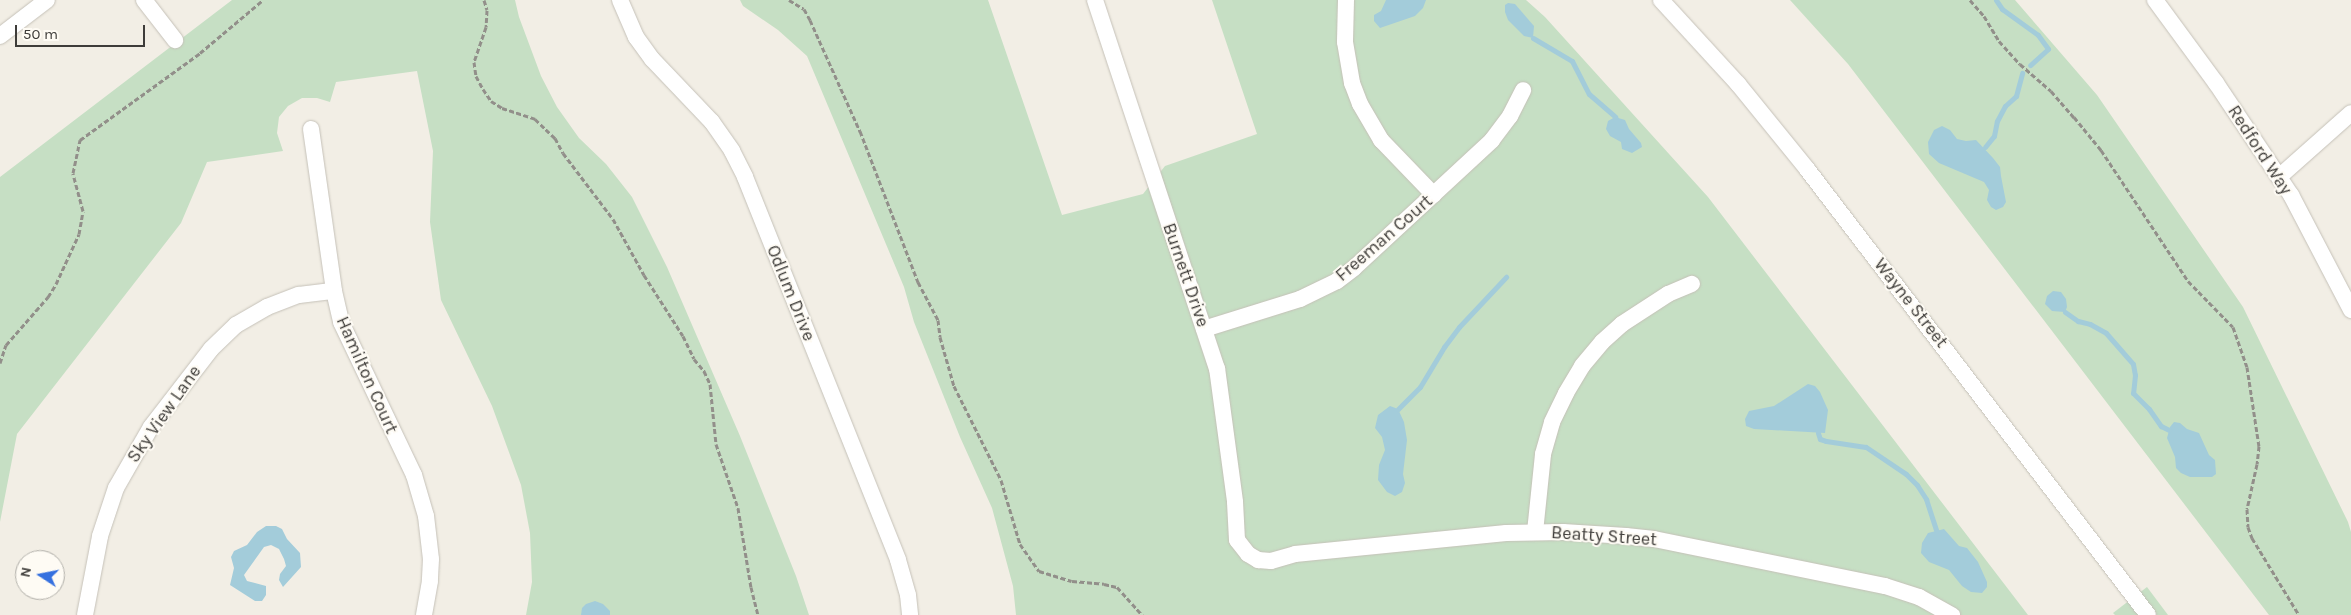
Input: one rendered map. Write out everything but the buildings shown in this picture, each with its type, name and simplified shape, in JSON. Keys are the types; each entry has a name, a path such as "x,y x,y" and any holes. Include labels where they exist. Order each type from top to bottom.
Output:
{"street":[{"path":"0,36 47,0"},
{"path":"144,0 175,40"},
{"name":"Odlum Drive","path":"620,0 636,37 652,59 712,122 732,151 745,177 898,560 908,595 910,615"},
{"name":"Burnett Drive","path":"1095,0 1217,368 1235,502 1237,540 1248,554"},
{"path":"1346,0 1345,42 1352,83 1360,104 1381,140 1434,195"},
{"name":"Wayne Street","path":"1661,0 1738,84 1807,169 2143,613"},
{"name":"Redford Way","path":"2155,0 2216,83 2279,177 2351,310"},
{"name":"Freeman Court","path":"1204,329 1300,299 1337,281 1371,254 1492,140 1510,116 1523,90"},
{"path":"2279,177 2351,113"},
{"name":"Hamilton Court","path":"311,129 334,291 346,336 414,475 421,497 430,537 431,559 430,581 424,615"},
{"path":"1535,532 1543,454 1552,422 1582,366 1602,342 1622,324 1668,294 1692,284"},
{"name":"Sky View Lane","path":"85,615 100,536 116,488 151,427 199,364 222,336 236,325 267,307 299,295 334,291"},
{"name":"Beatty Street","path":"1248,554 1258,560 1271,561 1295,554 1535,532 1606,534 1654,539 1885,586 1919,597 1952,615"}],"path":[{"path":"0,363 6,345 48,297 56,284 79,234 83,211 73,173 80,140 200,53 263,0"},
{"path":"484,0 488,10 486,27 474,62 476,76 483,89 491,101 502,108 535,119 555,138 563,153 613,220 644,276 683,336 694,359 704,371 710,384 716,444 738,508 751,587 758,615"},
{"path":"789,0 804,9 810,20 860,131 918,282 938,320 940,337 954,386 1001,480 1014,529 1029,559 1039,570 1048,575 1072,582 1104,584 1117,587 1142,615"},
{"path":"1970,0 1995,31 1999,41 2020,64 2051,91 2101,150 2188,281 2233,327 2247,367 2258,446 2256,471 2247,508 2248,527 2252,538 2299,615"}],"green space":[{"path":"232,0 515,0 519,17 541,76 557,107 579,138 606,164 632,197 667,267 740,436 796,576 809,615 526,615 532,582 530,533 521,485 492,406 441,300 430,222 433,151 417,71 336,82 330,102 317,98 302,98 288,106 279,117 277,133 283,151 207,162 181,223 17,434 0,522 0,177"},
{"path":"740,0 988,0 1062,215 1143,194 1165,166 1257,134 1212,0 1526,0 1545,17 1708,197 2028,615 1016,615 1013,586 992,508 960,437 914,322 904,287 807,56 778,30 743,6"},
{"path":"1790,0 2015,0 2097,95 2243,307 2348,522 2351,532 2351,615 2269,615 1848,64"},
{"path":"2147,587 2168,615 2115,615 2113,613"}],"water":[{"path":"1386,0 1426,0 1423,8 1415,16 1380,28 1374,21 1374,15 1381,11"},
{"path":"1508,3 1515,4 1534,26 1533,38 1524,36 1508,20 1505,5"},
{"path":"1615,117 1625,120 1642,147 1632,153 1622,149 1621,142 1610,136 1606,129 1608,121"},
{"path":"1942,126 1950,130 1957,139 1966,141 1976,140 2000,167 2006,202 2003,207 1996,210 1991,207 1987,200 1989,190 1984,182 1939,163 1929,154 1928,142 1934,130"},
{"path":"2053,291 2061,292 2066,299 2067,307 2065,312 2052,311 2045,304 2047,296"},
{"path":"1808,384 1815,386 1820,392 1828,410 1825,433 1754,429 1746,426 1745,419 1749,411 1774,406"},
{"path":"1390,406 1398,409 1404,422 1407,440 1403,474 1405,483 1402,492 1395,496 1387,492 1378,480 1379,465 1385,450 1382,437 1375,428 1378,415"},
{"path":"2174,422 2180,423 2187,429 2199,433 2209,455 2215,460 2216,474 2212,477 2190,477 2181,473 2176,468 2175,457 2167,438 2170,427"},
{"path":"266,526 276,526 282,529 287,539 300,553 301,567 283,587 279,580 280,574 286,566 284,559 279,549 271,545 264,547 244,575 247,581 266,586 266,595 262,601 255,601 230,585 234,568 231,557 234,551 247,545 257,532"},
{"path":"1944,529 1959,546 1967,548 1978,562 1987,582 1987,587 1982,593 1971,592 1962,586 1949,570 1929,562 1921,553 1922,543 1928,533"},
{"path":"595,601 603,604 610,611 610,615 581,615 582,608 586,604"}],"waterway":[{"path":"1996,0 2002,9 2038,35 2048,49 2030,65"},
{"path":"1533,38 1572,61 1589,94 1615,117"},
{"path":"1985,147 1994,136 1997,121 2005,106 2016,96 2022,73"},
{"path":"1398,409 1420,387 1444,347 1459,327 1506,277"},
{"path":"2065,312 2078,321 2090,324 2106,333 2133,364 2135,375 2133,393 2149,409 2161,426 2169,430"},
{"path":"1818,433 1820,439 1826,441 1866,447 1906,474 1917,485 1926,499 1936,530"}]}
